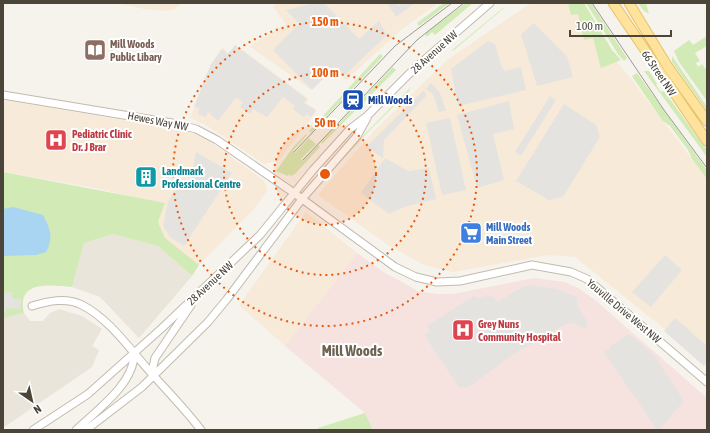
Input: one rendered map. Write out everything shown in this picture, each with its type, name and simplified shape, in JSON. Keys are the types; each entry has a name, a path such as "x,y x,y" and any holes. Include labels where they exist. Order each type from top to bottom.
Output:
{"main road":[{"name":"66 Street NW","path":"613,3 707,141"},
{"path":"622,3 626,9 637,16"},
{"name":"66 Street NW","path":"629,3 668,67 707,121"}],"street":[{"name":"28 Avenue NW","path":"33,430 88,394 134,353 260,235 294,193 350,129 368,116 414,69 487,6 497,3"},
{"name":"Hewes Way NW","path":"3,95 172,123 196,129 224,144 294,193"},
{"name":"28 Avenue NW","path":"86,430 129,398 153,376 222,305 302,199 357,136 368,116"},
{"name":"Youville Drive West NW","path":"294,193 395,267 416,278 438,282 460,281 532,265 557,268 587,279 707,382"},
{"path":"153,376 155,358 200,292"},
{"path":"32,306 46,302 66,300 81,304 101,317 153,376 185,408 201,430"},
{"path":"76,430 127,380 134,366 134,353"}],"shaded area":[{"path":"117,3 183,3 173,10 167,11 144,9"},
{"path":"278,3 438,3 401,30 346,80 335,69 310,89 252,48 251,45 286,24 273,7"},
{"path":"314,3 324,3 359,39 379,21 387,35 345,75 335,67 312,90 273,50 299,24 286,10"},
{"path":"387,3 397,3 399,6 403,3 415,3 396,17"},
{"path":"531,3 574,3 608,52 628,75 707,179 707,363 575,257 548,255 453,272 424,265 388,245 318,195 373,132 447,60"},
{"path":"534,23 567,57 573,77 537,86 521,34"},
{"path":"488,41 495,44 502,68 505,71 521,67 526,90 458,106 451,69"},
{"path":"235,45 307,99 304,103 316,110 311,117 307,114 304,118 293,109 295,106 283,97 267,117 253,109 250,114 240,107 243,102 236,98 218,121 208,112 206,117 198,114 199,108 194,107 211,64 222,49 228,54"},
{"path":"222,47 228,53 239,47 309,99 306,103 317,111 279,160 264,164 206,125 190,118 205,76"},
{"path":"431,83 440,93 446,111 439,112 433,94 426,89"},
{"path":"424,90 426,96 384,140 383,158 366,147"},
{"path":"550,96 556,100 521,156 515,152"},
{"path":"3,100 182,130 206,139 263,180 267,191 254,209 199,265 165,238 158,222 165,204 94,188 3,172"},
{"path":"509,101 514,129 493,134 504,180 477,188 457,115"},
{"path":"564,104 596,125 600,137 563,197 549,200 516,181"},
{"path":"450,118 466,190 442,195 426,123"},
{"path":"196,152 232,173 184,246 170,237 163,226 168,202 178,186 191,179"},
{"path":"385,158 408,171 429,168 436,199 404,207 389,214 361,193"},
{"path":"306,212 357,253 285,346 239,305"},
{"path":"113,234 158,246 192,276 139,338 100,297 72,287 84,243"},
{"name":"Grey Nuns Community Hospital","path":"357,253 382,271 418,291 437,294 453,294 534,278 565,282 578,288 595,300 707,398 707,430 373,430 365,413 285,346"},
{"path":"665,255 682,270 651,307 632,292"},
{"path":"530,285 557,289 577,297 577,304 587,324 584,329 573,323 568,323 514,354 467,388 459,387 424,335 430,331 427,326 475,295 477,298 490,295 498,302 522,287"},
{"path":"12,292 13,299 21,299 20,309 6,308 5,313 3,314 3,293"},
{"path":"59,309 82,316 102,329 92,346 99,350 92,367 3,428 3,318 24,313 30,321 43,321 50,313"},
{"path":"675,318 707,346 707,362 704,366 664,331"},
{"path":"629,334 654,355 684,401 659,430 657,430 604,352"}],"green space":[{"path":"444,3 450,3 419,26 417,23"},
{"path":"466,3 473,3 435,35 432,32 427,37 425,34 428,31"},
{"path":"568,3 584,3 612,50 621,60 601,68 593,38 584,40 578,14 571,15"},
{"path":"586,3 591,3 627,58 624,61 618,54"},
{"path":"638,3 646,3 649,14 644,11"},
{"path":"503,8 454,50 451,51"},
{"path":"707,36 707,46 695,53 700,61 696,63 698,67 702,64 707,71 707,101 679,62 674,51 689,40 693,45"},
{"path":"380,54 383,56 311,133 309,131"},
{"path":"672,56 707,107 707,111 672,62"},
{"path":"393,67 396,70 322,144 321,142"},
{"path":"644,71 649,71 661,92 664,91 707,150 707,157"},
{"path":"637,73 707,170 707,179 692,159 688,150 670,126 662,120 632,76"},
{"path":"411,87 409,91 323,179 359,140"},
{"path":"306,134 307,135 293,151 295,153 309,138 316,144 301,159 303,161 318,145 320,147 295,174 291,176 289,174 288,176 276,171 294,146"},
{"path":"3,172 165,203 158,222 165,238 199,265 192,276 158,246 113,234 84,243 72,287 45,286 30,290 25,295 23,302 24,313 3,318"},
{"path":"365,413 373,430 318,430 318,428"}],"water":[{"path":"13,207 43,215 50,233 50,242 46,252 36,255 3,256 3,209"}],"tram line":[{"path":"294,152 395,46 452,3"},
{"path":"303,160 417,40 464,3"},
{"path":"592,3 664,110 707,168"}],"place":[{"name":"Mill Woods Public Libary","path":"95,50"},
{"name":"Mill Woods","path":"353,100"},
{"name":"Pediatric Clinic Dr. J Brar","path":"56,140"},
{"name":"Landmark Professional Centre","path":"146,177"},
{"name":"Mill Woods Main Street","path":"471,233"},
{"name":"Grey Nuns Community Hospital","path":"463,330"}],"district":[{"name":"Mill Woods","path":"352,350"}]}
